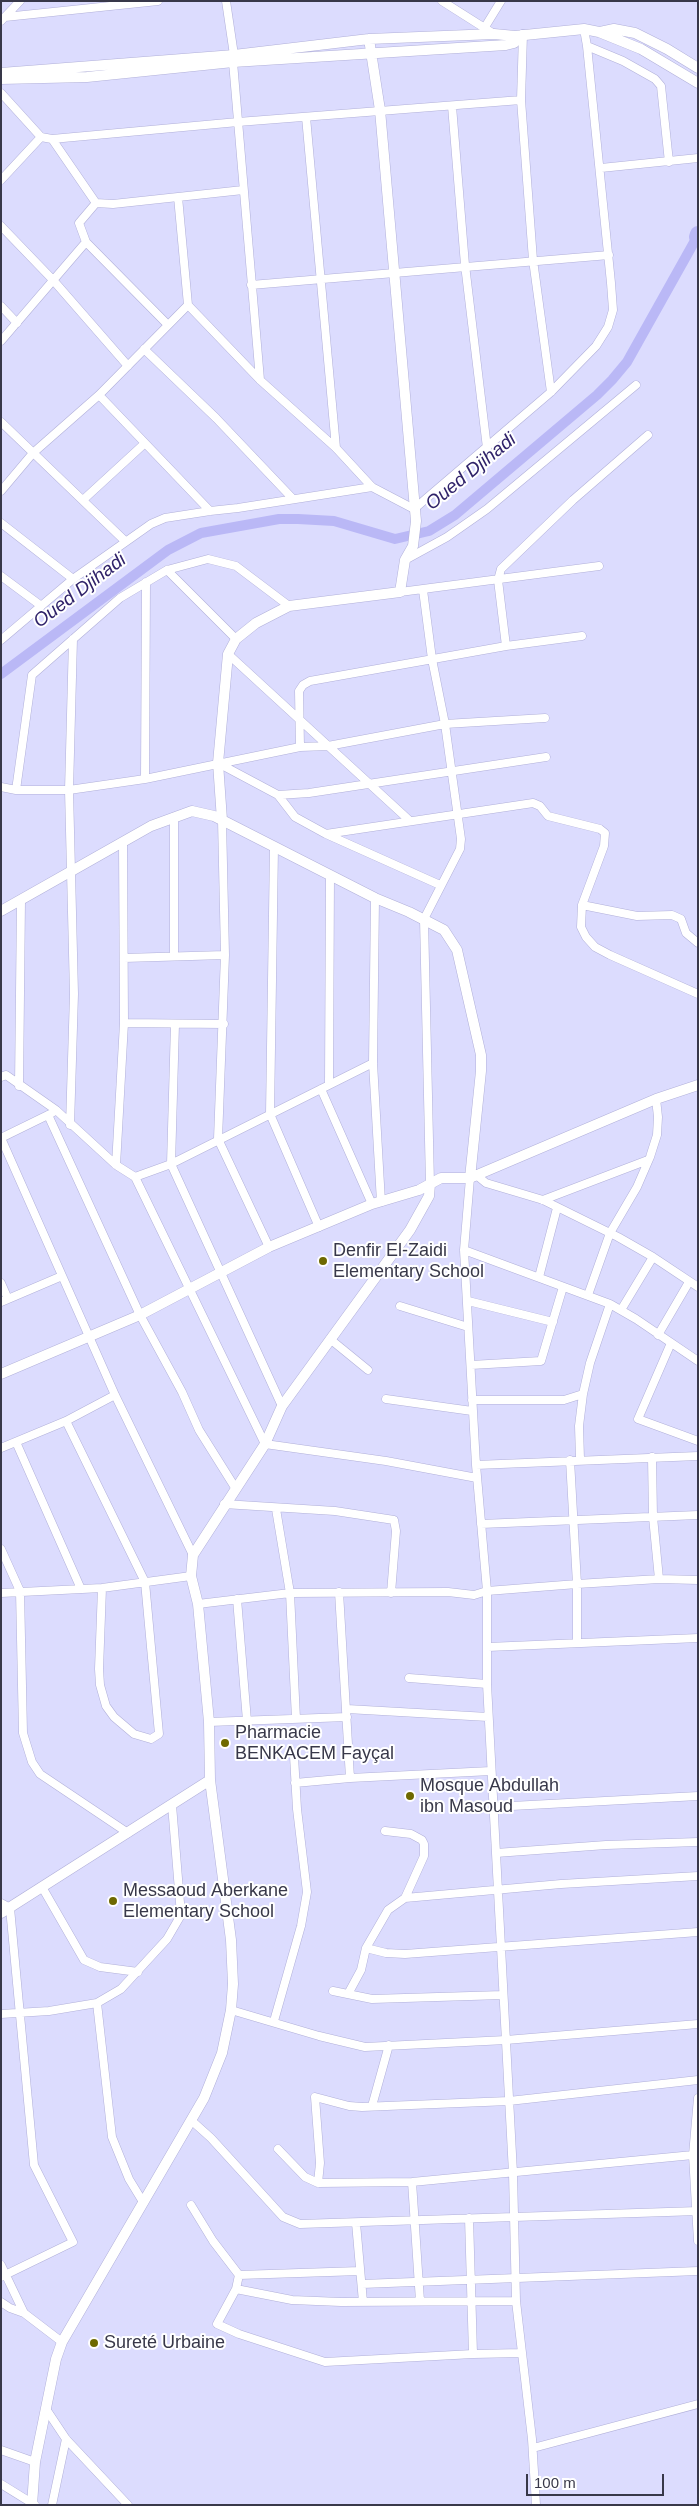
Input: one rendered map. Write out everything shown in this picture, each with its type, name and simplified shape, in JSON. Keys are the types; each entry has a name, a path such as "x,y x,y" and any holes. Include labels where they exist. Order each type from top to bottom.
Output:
{"street":[{"path":"3,19 20,1"},
{"path":"3,19 158,1"},
{"path":"226,1 233,58 260,380"},
{"path":"442,1 494,34"},
{"path":"485,28 501,1"},
{"path":"414,510 552,392 596,346 608,327 613,310 609,255 601,168 584,29"},
{"path":"1,79 87,77 369,39 494,34 515,36 584,29 599,32 641,50 698,83"},
{"path":"599,32 614,29 635,33 667,48 698,68"},
{"path":"1,73 86,66 233,58 506,46 514,43 523,34"},
{"path":"523,34 521,100 533,260 552,392"},
{"path":"369,39 380,110 416,521 413,546 405,560 400,592"},
{"path":"587,46 623,61 655,79 662,86 669,162"},
{"path":"86,66 87,77"},
{"path":"1,93 40,137 52,139 380,110 521,100"},
{"path":"452,106 465,266 487,448"},
{"path":"306,117 336,448"},
{"path":"1,180 40,137"},
{"path":"52,139 96,203"},
{"path":"601,168 698,158"},
{"path":"96,203 113,204 243,190"},
{"path":"178,197 188,305 260,380 336,448 372,487 414,510"},
{"path":"96,203 79,223 86,242 168,325"},
{"path":"1,226 53,280 128,366"},
{"path":"1,341 86,242"},
{"path":"251,285 609,255"},
{"path":"1,491 33,452 99,395 188,305"},
{"path":"1,306 17,323"},
{"path":"144,349 216,418 294,499"},
{"path":"405,560 447,536 487,509 636,385"},
{"path":"99,395 144,444 210,510"},
{"path":"1,422 125,540"},
{"path":"506,646 498,580 501,569 547,525 648,435"},
{"path":"83,500 144,444"},
{"path":"2,637 72,579 125,540 165,518 372,487"},
{"path":"1,523 72,579"},
{"path":"16,790 32,675 120,598 167,570 208,559 236,566 289,606"},
{"path":"269,1247 218,1139 224,1024 225,956 222,820 218,763 228,654 236,639 256,623 289,606 599,566"},
{"path":"167,570 236,639"},
{"path":"1,576 40,605"},
{"path":"145,779 146,582"},
{"path":"1,2484 33,2504 35,2462 62,2342 192,2121 215,2070 231,2010 233,1984 231,1940 210,1780 208,1722 198,1604 191,1576 193,1555 224,1504 265,1444 282,1406 410,1230 429,1196 424,919 460,849 459,813 445,724 432,659 423,590"},
{"path":"300,747 299,691 303,685 310,681 506,646 582,636"},
{"path":"70,1125 74,994 69,790 73,640"},
{"path":"228,654 299,717 410,821"},
{"path":"1,787 16,790 69,790 145,779 300,747 328,746 445,724 545,718"},
{"path":"278,795 309,793 546,757"},
{"path":"218,763 261,784 278,795 295,817 326,834 440,885"},
{"path":"326,834 533,803 540,806 548,816 600,829 604,833 604,846 582,905 581,927 586,937 595,947 698,994"},
{"path":"1,911 151,826 192,811 222,820 375,898 424,919 444,930 456,950 476,1028 481,1071 464,1250 472,1365 472,1412 487,1591 488,1717 513,2173 517,2279 516,2301 533,2448 536,2505"},
{"path":"174,817 174,956"},
{"path":"116,1165 124,1022 123,843"},
{"path":"274,847 270,1114 318,1228"},
{"path":"329,1084 330,875"},
{"path":"375,898 373,1063 377,1203"},
{"path":"19,1086 21,900"},
{"path":"582,905 637,916 672,915 681,919 686,933 698,943"},
{"path":"124,958 225,956"},
{"path":"124,1022 224,1024"},
{"path":"175,1024 171,1164 282,1406"},
{"path":"135,1177 171,1164 373,1063"},
{"path":"3,1075 56,1110 70,1125 116,1165 135,1177 265,1444"},
{"path":"1,1374 140,1315 269,1247 442,1178 472,1176 656,1099 698,1085"},
{"path":"321,1089 377,1203"},
{"path":"588,1295 610,1233 638,1187 657,1135 658,1111 656,1099"},
{"path":"56,1110 1,1138 115,1395 193,1555"},
{"path":"48,1115 140,1315 182,1392 199,1430 236,1489"},
{"path":"543,1200 648,1160"},
{"path":"472,1176 486,1183 543,1200 654,1257 698,1287"},
{"path":"539,1277 558,1208"},
{"path":"464,1250 610,1304 695,1360 698,1350"},
{"path":"621,1310 654,1257"},
{"path":"1,1283 5,1300 62,1276"},
{"path":"658,1335 690,1282"},
{"path":"472,1365 541,1361 563,1286"},
{"path":"468,1301 553,1322"},
{"path":"580,1460 579,1426 583,1394 590,1363 610,1304"},
{"path":"400,1306 468,1326"},
{"path":"330,1338 368,1370"},
{"path":"671,1343 638,1419 698,1441"},
{"path":"472,1400 564,1400 583,1394"},
{"path":"1,1448 66,1421 115,1395"},
{"path":"386,1399 472,1412"},
{"path":"66,1421 145,1582 159,1734 151,1739 134,1734 114,1718 106,1706 100,1685 99,1669 102,1588"},
{"path":"16,1442 81,1589"},
{"path":"265,1444 386,1461 477,1478"},
{"path":"476,1465 698,1456"},
{"path":"652,1457 653,1517 659,1579"},
{"path":"570,1460 577,1584 578,1643"},
{"path":"224,1504 335,1511 394,1520 396,1531 391,1593"},
{"path":"276,1508 290,1593 296,1719"},
{"path":"480,1524 698,1515"},
{"path":"1,1549 20,1591 23,1733 32,1762 40,1774 128,1833"},
{"path":"1,1593 102,1588 191,1576"},
{"path":"198,1604 290,1593 448,1592 474,1596 487,1591 577,1584 659,1579 698,1580"},
{"path":"340,1592 350,1778"},
{"path":"237,1599 247,1721"},
{"path":"488,1647 698,1638"},
{"path":"409,1678 487,1684"},
{"path":"208,1722 296,1719 347,1713 488,1717"},
{"path":"274,2021 306,1898 305,1862 295,1783 294,1756"},
{"path":"295,1783 350,1778 491,1771"},
{"path":"4,2276 72,2242 57,2215 34,2165 21,2013 4,1908 42,1887 210,1780"},
{"path":"493,1807 698,1796"},
{"path":"1,2014 97,2003 121,1989 167,1939 181,1915 172,1805"},
{"path":"385,1831 411,1834 424,1842 424,1856 405,1898"},
{"path":"496,1853 606,1845 698,1842"},
{"path":"348,1994 361,1970 366,1948 388,1910 405,1898 698,1876"},
{"path":"42,1887 84,1960 100,1967 138,1972"},
{"path":"366,1948 386,1953 405,1954 698,1932"},
{"path":"333,1991 372,1999 503,1995"},
{"path":"97,2003 112,2137 129,2180 143,2202"},
{"path":"231,2010 320,2036 365,2046 506,2040 698,2024"},
{"path":"372,2106 389,2045"},
{"path":"318,2183 320,2163 315,2097 349,2106 509,2101 698,2080"},
{"path":"698,2098 693,2155 698,2241"},
{"path":"192,2121 211,2138 283,2217 300,2224 697,2211"},
{"path":"278,2149 305,2177 318,2183 412,2182 693,2155"},
{"path":"412,2182 420,2301"},
{"path":"191,2205 213,2241 239,2275 236,2289 218,2324 239,2334 325,2362 522,2353"},
{"path":"469,2218 473,2354"},
{"path":"356,2223 363,2302"},
{"path":"1,2265 4,2276 24,2313"},
{"path":"239,2275 360,2271"},
{"path":"362,2284 698,2271"},
{"path":"236,2289 292,2300 363,2302 516,2301"},
{"path":"1,2302 10,2308 24,2313 62,2342"},
{"path":"533,2448 698,2404"},
{"path":"46,2409 66,2439 128,2505"},
{"path":"52,2505 66,2439"},
{"path":"1,2450 35,2462"}],"waterway":[{"name":"Oued Djihadi","path":"1,674 168,550 201,533 279,519 298,519 334,521 395,539 429,531 455,515 597,395 612,380 627,362 697,237"}],"place":[{"name":"Denfir El-Zaidi Elementary School","path":"323,1261"},
{"name":"Pharmacie BENKACEM Fayçal","path":"225,1743"},
{"name":"Mosque Abdullah ibn Masoud","path":"410,1796"},
{"name":"Messaoud Aberkane Elementary School","path":"113,1901"},
{"name":"Sureté Urbaine","path":"94,2343"}]}
